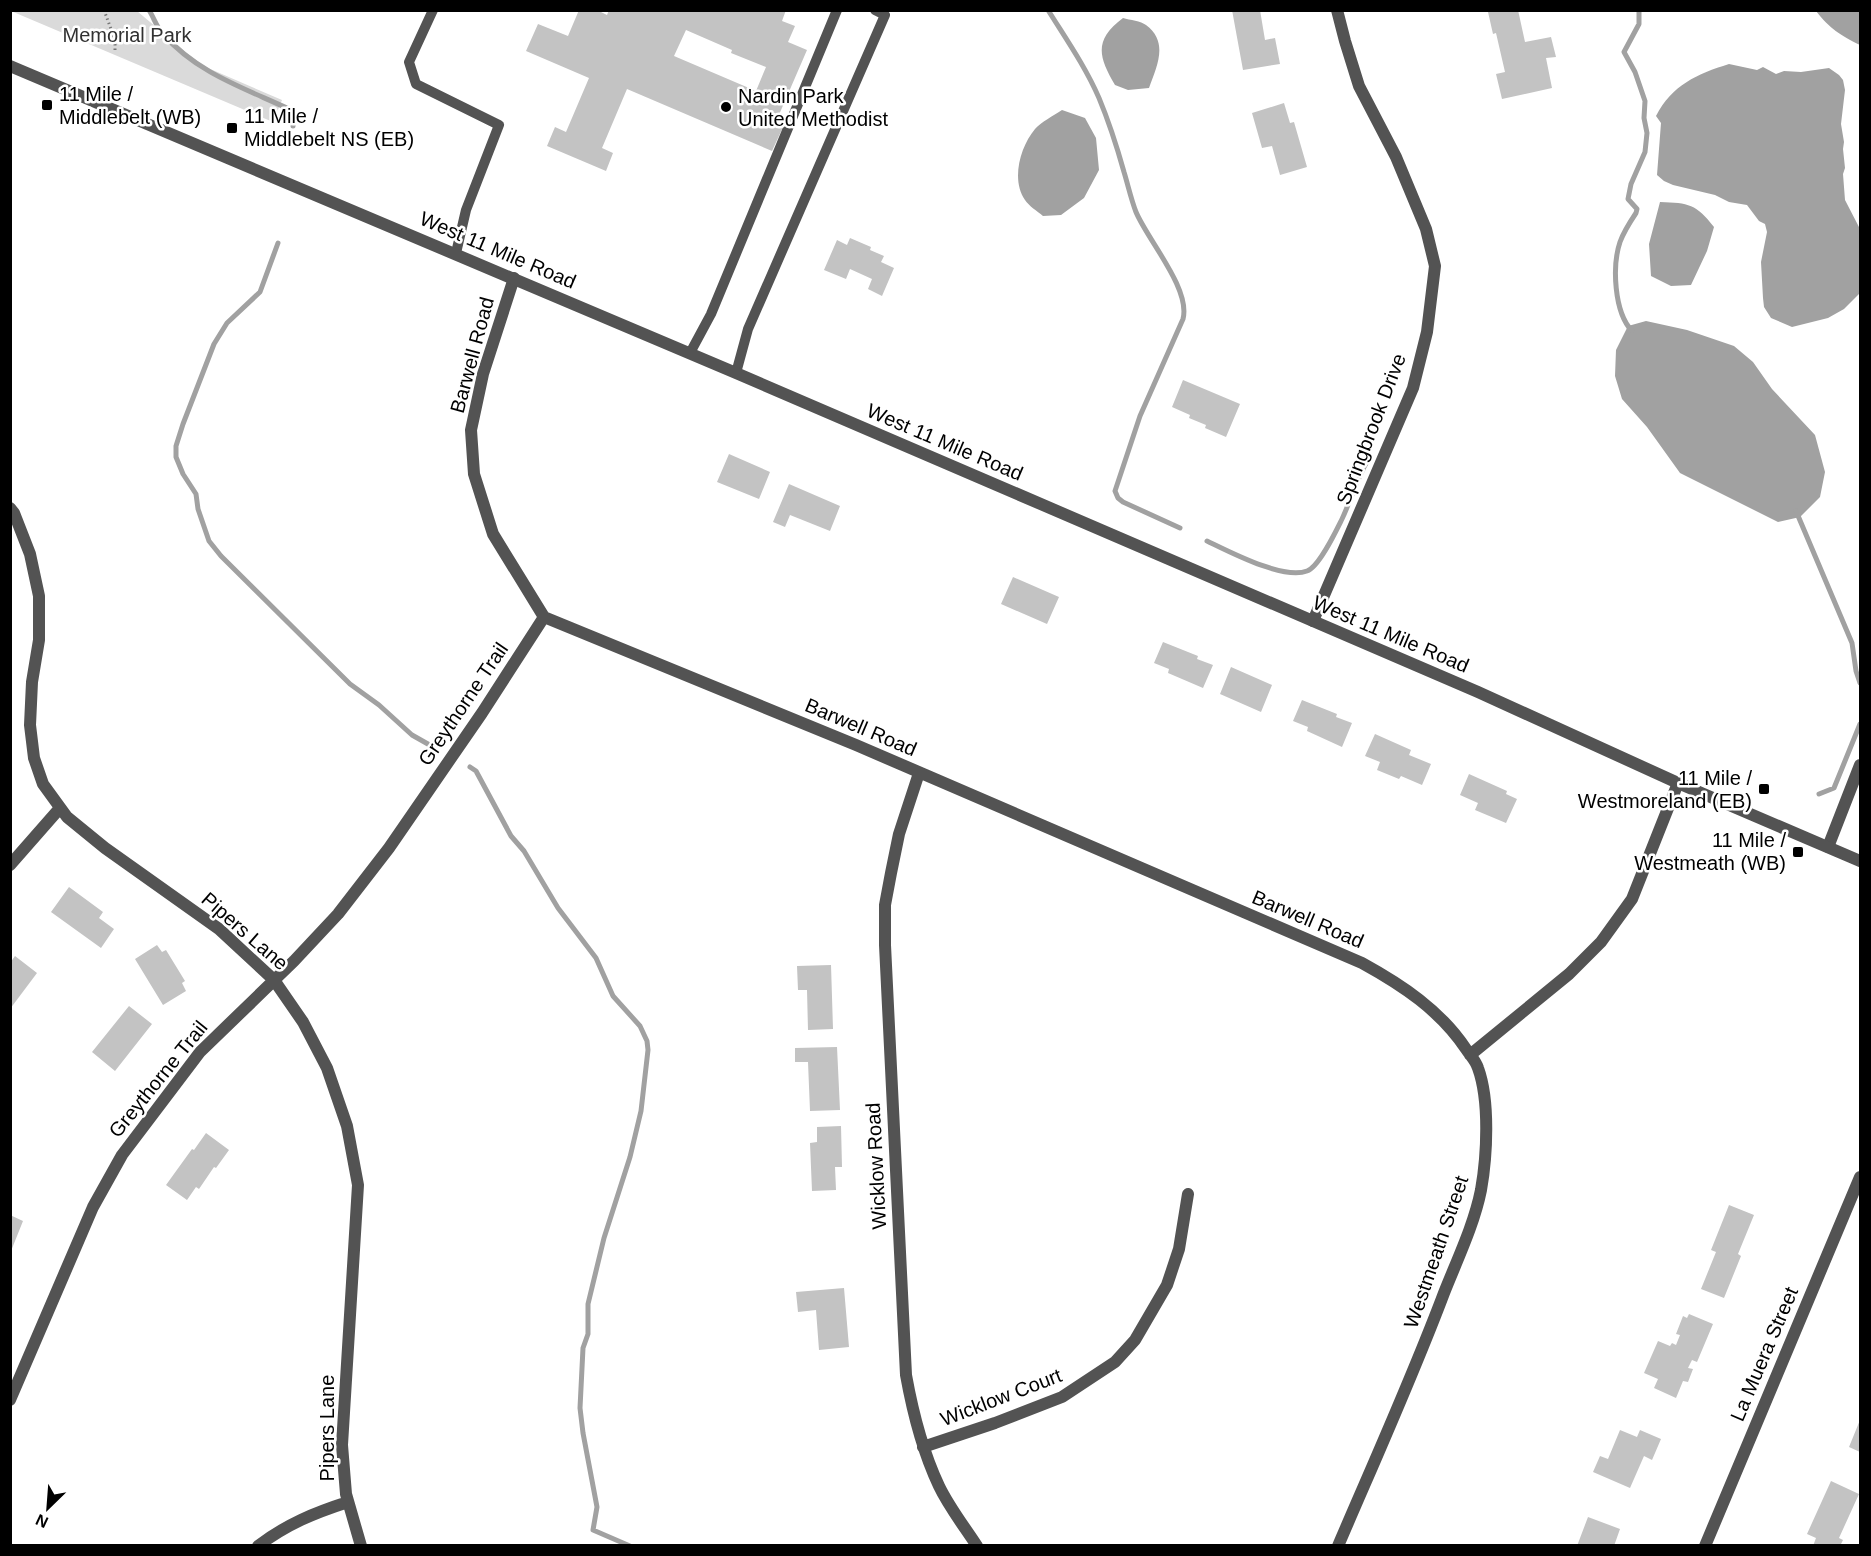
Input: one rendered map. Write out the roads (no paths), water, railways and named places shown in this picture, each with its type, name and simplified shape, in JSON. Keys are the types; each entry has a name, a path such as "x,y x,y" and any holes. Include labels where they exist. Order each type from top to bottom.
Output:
{"street":[{"name":"Springbrook Drive","path":"1314,621 1413,388 1427,332 1435,266 1426,229 1396,157 1359,86 1337,10"},
{"name":"West 11 Mile Road","path":"10,66 456,253 1314,621 1478,692 1678,783 1860,861"},
{"name":"Barwell Road","path":"514,278 483,374 471,430 474,474 493,534 544,617 919,773 1362,963 1400,984 1427,1006 1454,1030 1470,1055"},
{"name":"Pipers Lane","path":"10,508 30,554 39,596 39,640 30,725 34,758 43,784 67,817 105,848 219,929 274,980 303,1022 327,1068 347,1126 358,1185 342,1445 348,1502 361,1545"},
{"name":"Greythorne Trail","path":"10,1401 93,1207 122,1155 200,1052 338,914 389,848 544,617"},
{"path":"1828,847 1860,765"},
{"name":"Wicklow Road","path":"919,773 899,834 885,905 906,1375 912,1412 923,1447 940,1488 976,1545"},
{"path":"1470,1055 1569,974 1601,942 1632,899 1678,783"},
{"path":"10,865 60,808"},
{"name":"Westmeath Street","path":"1338,1545 1422,1350 1467,1234 1480,1192 1486,1155 1486,1111 1478,1067 1470,1055"},
{"name":"La Muera Street","path":"1705,1545 1860,1177"},
{"name":"Wicklow Court","path":"923,1447 1062,1397 1115,1362 1135,1340 1167,1285 1179,1249 1188,1194"},
{"path":"258,1545 278,1530 308,1515 348,1502"}],"lane":[{"path":"433,10 409,62 416,84 499,125 466,210 456,253"},
{"path":"690,353 711,314 837,10"},
{"path":"736,373 748,329 880,13"}],"waterway":[{"path":"149,10 161,32 176,48 222,78 289,109 293,115 293,126"},
{"path":"1048,10 1094,86 1113,135 1136,212 1167,264 1181,293 1184,307 1183,319 1140,416 1115,491 1123,502 1180,528"},
{"path":"1632,331 1626,323 1618,301 1616,263 1620,242 1637,209 1628,199 1631,184 1645,152 1647,133 1644,118 1645,101 1635,72 1624,52 1639,24 1639,10"},
{"path":"278,243 260,292 227,323 214,344 183,424 176,446 176,457 183,474 196,494 198,509 209,541 221,556 350,684 379,705 412,735 435,748"},
{"path":"1207,541 1242,558 1284,572 1307,571 1317,563 1331,540 1368,460"},
{"path":"1796,511 1852,643 1860,683"},
{"path":"1819,794 1834,788 1860,724"},
{"path":"470,767 476,771 511,836 524,851 558,908 596,958 613,996 640,1026 647,1041 641,1111 630,1157 604,1238 588,1304 588,1334 583,1348 580,1408 597,1507 593,1530 630,1546"}],"place":[{"name":"11 Mile / Middlebelt (WB)","path":"47,105"},
{"name":"Nardin Park United Methodist","path":"726,107"},
{"name":"11 Mile / Middlebelt NS (EB)","path":"232,128"},
{"name":"11 Mile / Westmoreland (EB)","path":"1764,789"},
{"name":"11 Mile / Westmeath (WB)","path":"1798,852"}],"park label":[{"name":"Memorial Park","path":"127,35"}]}
